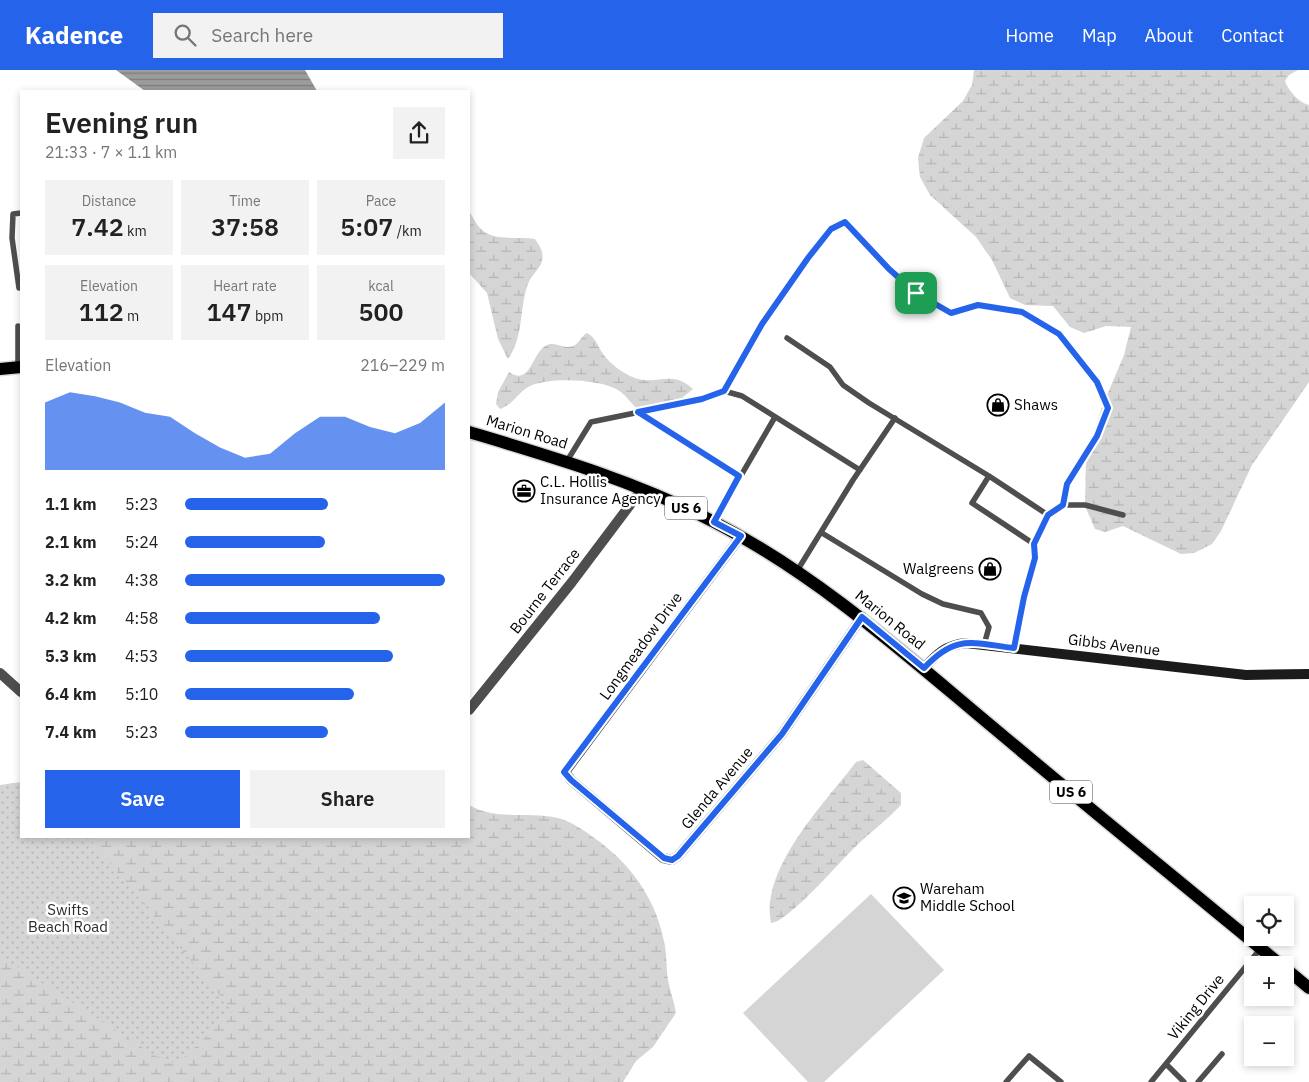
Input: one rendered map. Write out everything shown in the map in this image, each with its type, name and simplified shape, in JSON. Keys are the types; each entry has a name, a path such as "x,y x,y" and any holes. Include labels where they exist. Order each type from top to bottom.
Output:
{"main road":[{"path":"0,368 20,368"},
{"name":"Marion Road","path":"470,432 567,461 642,488 741,536 797,571 862,617 1270,956"},
{"name":"Gibbs Avenue","path":"924,668 946,647 966,643 1246,675 1309,674"},
{"path":"1294,976 1309,988"}],"street":[{"name":"Bourne Terrace","path":"470,709 572,582 642,488"},
{"name":"Longmeadow Drive","path":"564,772 741,536"},
{"name":"Glenda Avenue","path":"564,772 571,780 664,858 672,860 678,856 782,734 862,617"},
{"path":"0,674 20,691"}],"lane":[{"path":"20,213 14,214 12,238 20,288"},
{"path":"724,391 762,324 808,258 831,229 845,222 889,269 916,293 951,313 978,305 1022,312 1059,334 1097,382 1108,408 1097,436 1067,484 1063,505"},
{"path":"18,326 20,368"},
{"path":"787,338 830,367 843,385 1048,515"},
{"path":"567,461 591,422 702,399 724,391 742,396 860,470"},
{"path":"638,412 739,476"},
{"path":"714,522 775,417"},
{"path":"797,571 895,418"},
{"path":"989,476 972,503 1034,544"},
{"path":"1014,648 1024,597 1035,558 1034,544 1048,515 1063,505 1085,505 1123,515"},
{"path":"822,533 922,594 943,604 981,613 989,627 984,644"},
{"name":"Viking Drive","path":"1151,1082 1260,948"},
{"path":"1198,1082 1222,1054"},
{"path":"1006,1082 1029,1056 1061,1082"},
{"path":"1166,1064 1184,1082"}],"green space":[{"path":"974,70 1298,70 1289,75 1285,81 1294,96 1301,102 1309,105 1309,382 1252,465 1221,531 1212,544 1194,553 1181,554 1123,526 1105,532 1095,529 1085,506 1086,457 1102,407 1124,355 1131,327 1106,326 1084,333 1070,327 1053,306 1025,305 1010,298 992,260 976,237 930,195 920,177 918,158 924,138 963,101 972,85"},
{"path":"470,212 485,232 498,237 535,239 542,252 541,264 531,278 525,293 517,341 508,359 498,339 487,293 470,274"},
{"path":"587,333 594,339 610,362 628,375 646,380 679,380 693,389 677,402 643,412 635,407 621,392 610,386 574,380 550,381 530,386 508,405 500,409 496,404 498,392 509,372 516,375 526,373 545,346 552,344 566,347 573,346"},
{"path":"863,760 901,793 901,805 853,849 789,913 771,923 770,902 775,880 785,859 813,816 856,762"},
{"name":"Swifts Beach Road","path":"20,782 20,838 89,838 233,1011 186,1056 168,1064 0,956 0,785"},
{"path":"0,801 20,834 20,838 470,838 470,806 490,813 558,818 575,825 613,852 643,888 661,930 666,950 668,980 676,1013 653,1047 636,1061 623,1082 0,1082"},
{"path":"871,894 944,970 824,1082 808,1082 743,1013"}],"shaded area":[{"path":"116,70 305,70 316,90 144,90"}],"place":[{"name":"Shaws","path":"998,405"},
{"name":"C.L. Hollis Insurance Agency","path":"524,491"},
{"name":"Walgreens","path":"990,569"},
{"name":"Wareham Middle School","path":"904,898"}],"route":[{"path":"845,222 889,269 916,293 951,313 978,305 1022,312 1059,334 1097,382 1108,408 1097,436 1067,484 1063,505 1048,515 1034,544 1035,558 1024,597 1014,648 966,643 956,644 946,647 939,652 924,668 862,617 782,734 678,856 672,860 664,858 646,845 564,772 599,728 741,536 714,522 739,476 638,412 702,399 724,391 762,324 808,258 831,229 845,222"}]}
